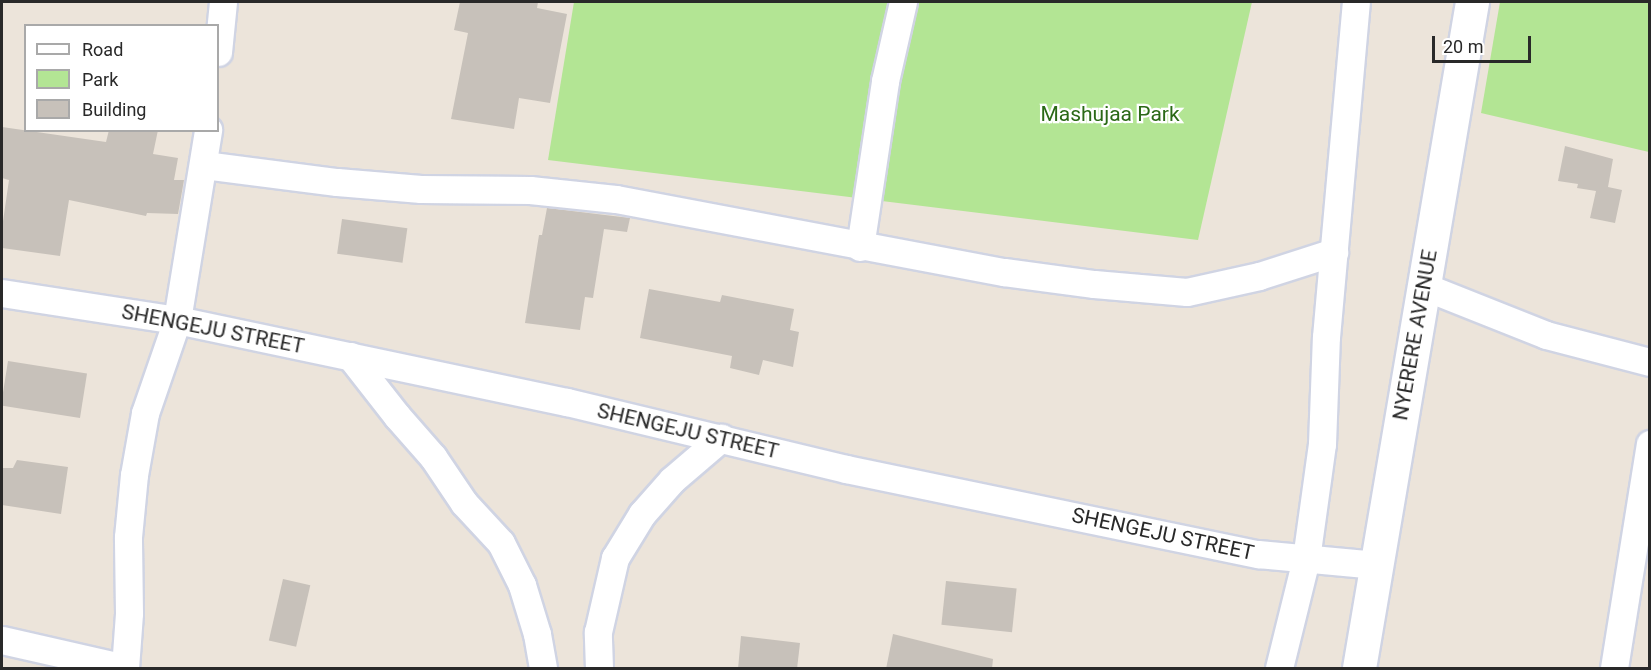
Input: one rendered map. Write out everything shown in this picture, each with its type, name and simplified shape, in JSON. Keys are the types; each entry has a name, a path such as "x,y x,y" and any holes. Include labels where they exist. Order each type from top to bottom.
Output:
{"street":[{"path":"219,42 223,2"},
{"path":"860,247 885,81 903,2"},
{"path":"1279,669 1306,559 1322,444 1326,337 1356,2"},
{"name":"NYERERE AVENUE","path":"1359,669 1472,2"},
{"path":"2,640 125,668 129,613 128,537 134,475 146,412 177,320 208,132"},
{"path":"204,165 347,183 420,189 530,190 616,199 860,247 1015,274 1186,292 1259,276 1334,252"},
{"path":"1423,286 1546,335 1650,362"},
{"name":"SHENGEJU STREET","path":"2,293 177,320 721,438 846,469 1257,554 1376,565"},
{"path":"350,356 433,457 464,503 501,543 522,585 537,634 543,669"},
{"path":"600,669 598,632 615,558 642,514 672,480 721,438"},
{"path":"1614,669 1650,444"}],"green space":[{"name":"Mashujaa Park","path":"574,2 1252,2 1198,240 548,160"},
{"path":"1500,2 1649,2 1649,152 1481,113"}],"building":[{"path":"460,2 538,2 537,8 567,14 550,103 519,98 514,129 451,119 468,33 454,30"},
{"path":"2,127 24,132 106,142 108,132 158,132 153,154 178,158 174,180 184,180 178,214 147,213 146,216 69,200 60,256 2,248 2,228 9,180 2,178"},
{"path":"1565,146 1613,159 1608,187 1622,190 1615,223 1590,218 1596,191 1577,188 1578,184 1558,181"},
{"path":"547,208 630,218 627,232 604,229 593,298 585,297 580,330 525,323 539,235 542,235"},
{"path":"342,219 407,228 402,263 337,254"},
{"path":"649,289 720,302 722,295 794,309 790,330 799,332 793,367 763,360 759,375 730,368 732,356 640,338"},
{"path":"8,361 87,374 80,418 2,406"},
{"path":"17,460 68,467 61,514 2,505 2,468 13,468"},
{"path":"283,579 310,585 296,647 269,640"},
{"path":"946,581 1017,588 1012,632 941,625"},
{"path":"893,634 993,659 992,669 886,669"},
{"path":"741,636 800,643 797,669 738,669"}]}
